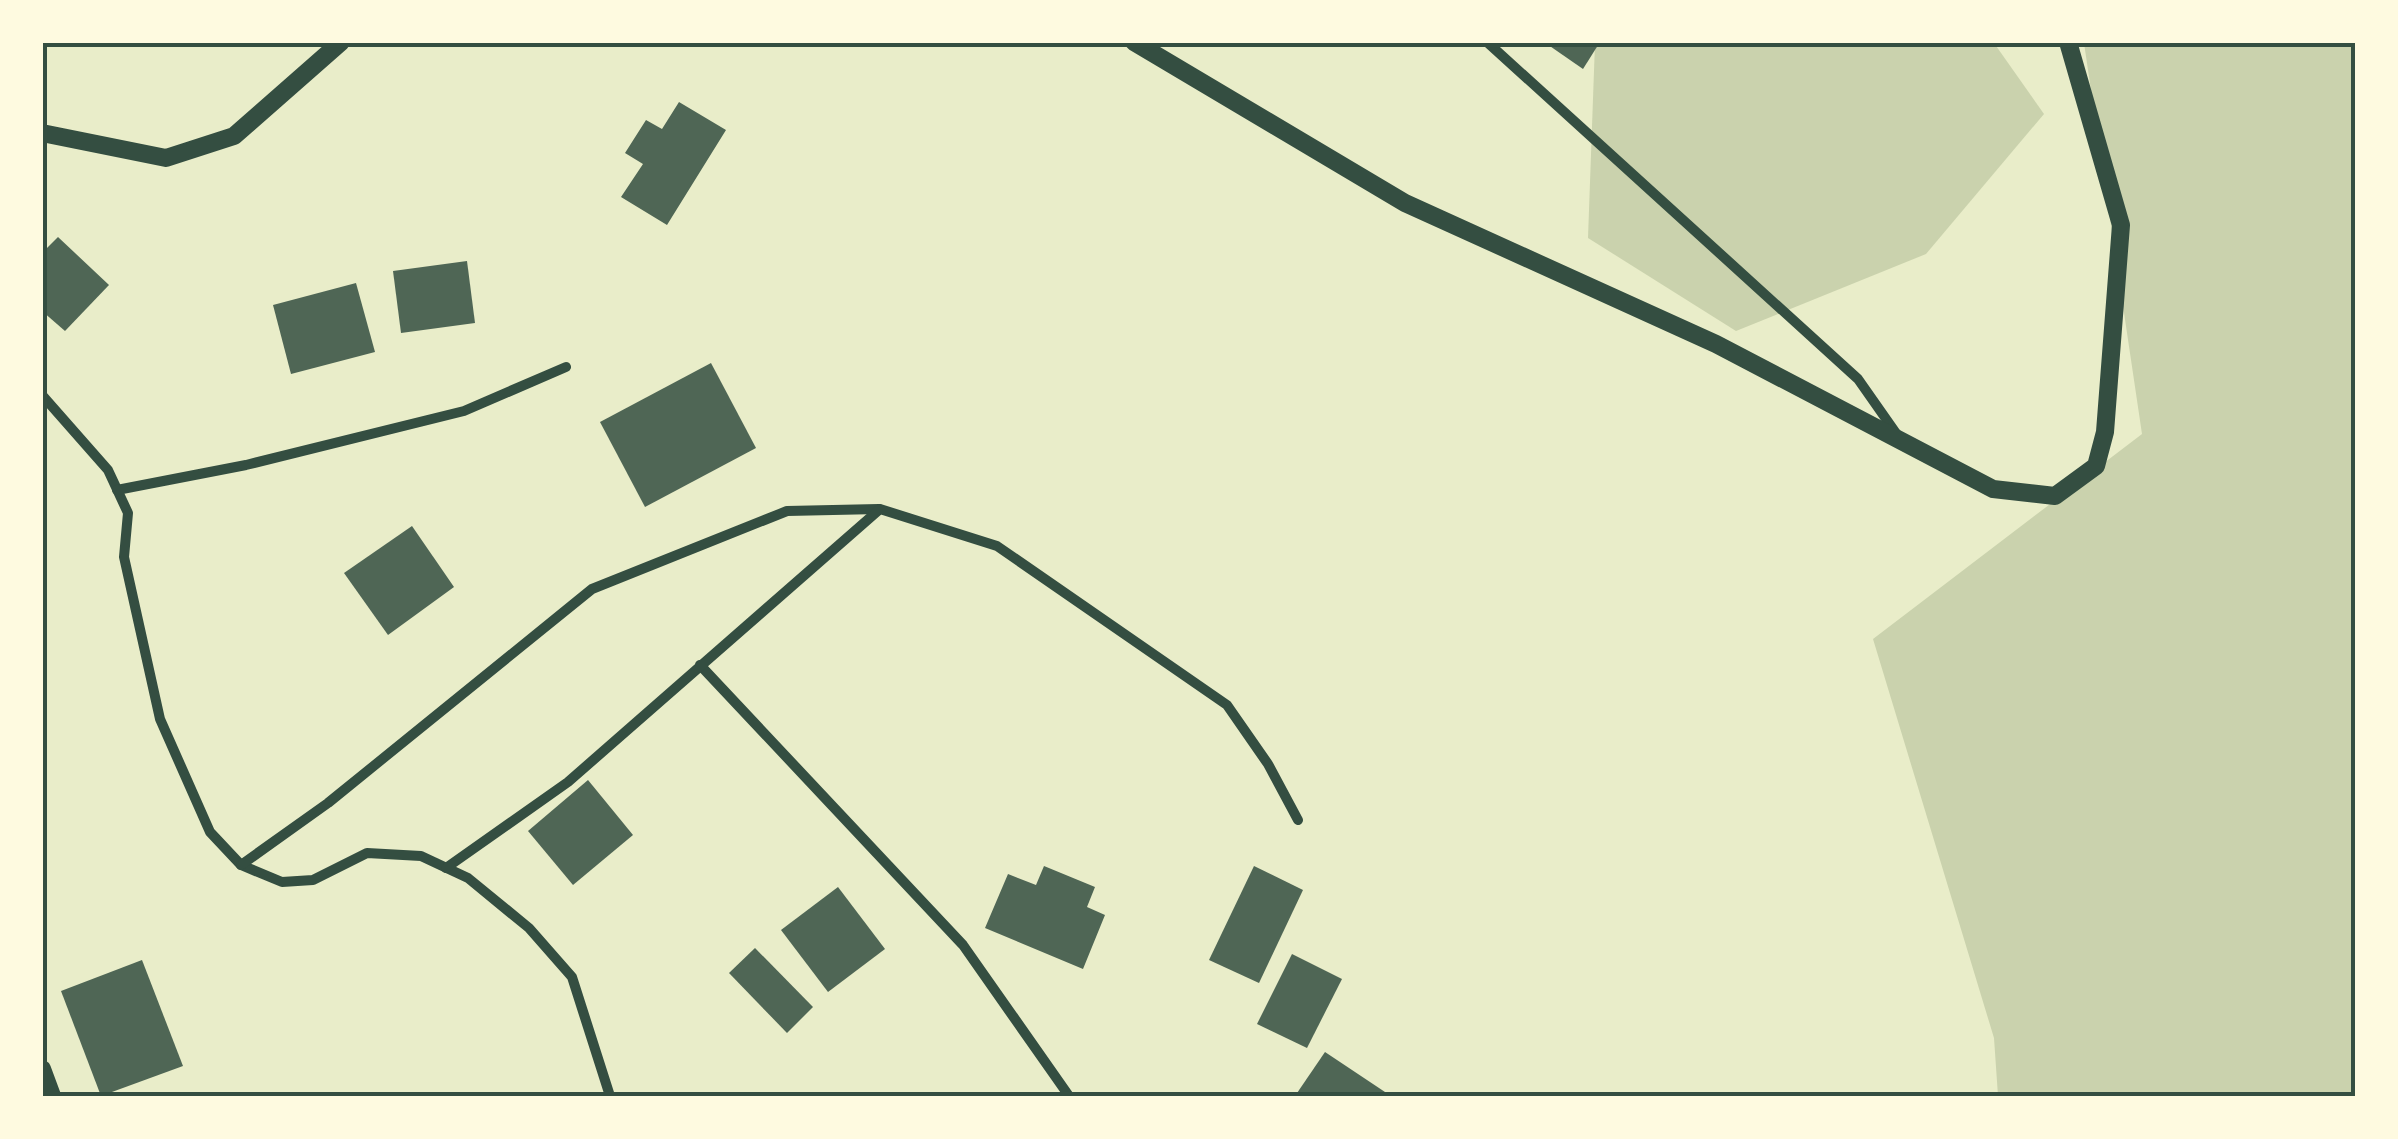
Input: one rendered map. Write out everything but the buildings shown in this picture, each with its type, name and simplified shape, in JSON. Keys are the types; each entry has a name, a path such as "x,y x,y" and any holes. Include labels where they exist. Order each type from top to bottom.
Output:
{"street":[{"path":"42,133 166,158 234,136 342,42"},
{"path":"1134,42 1405,204 1716,344 1994,488 2055,496 2096,466 2105,432 2121,225 2068,42"},
{"path":"1487,42 1858,379 1902,441"},
{"path":"117,490 246,465 464,411 566,368"},
{"path":"42,395 108,470 128,513 124,557 160,720 210,832 242,865 282,882 313,880 367,854 421,856 468,878 529,928 572,977 610,1096"},
{"path":"242,865 328,804 592,589 787,511 880,508 997,546 1226,704 1268,764 1298,820"},
{"path":"446,868 568,782 880,508"},
{"path":"700,666 963,945 1068,1096"},
{"path":"42,1069 52,1096"}],"green space":[{"path":"1595,43 1994,43 2044,114 1926,254 1736,331 1588,238"},
{"path":"2084,43 2355,43 2355,1096 1998,1096 1994,1038 1873,639 2142,434"}]}
